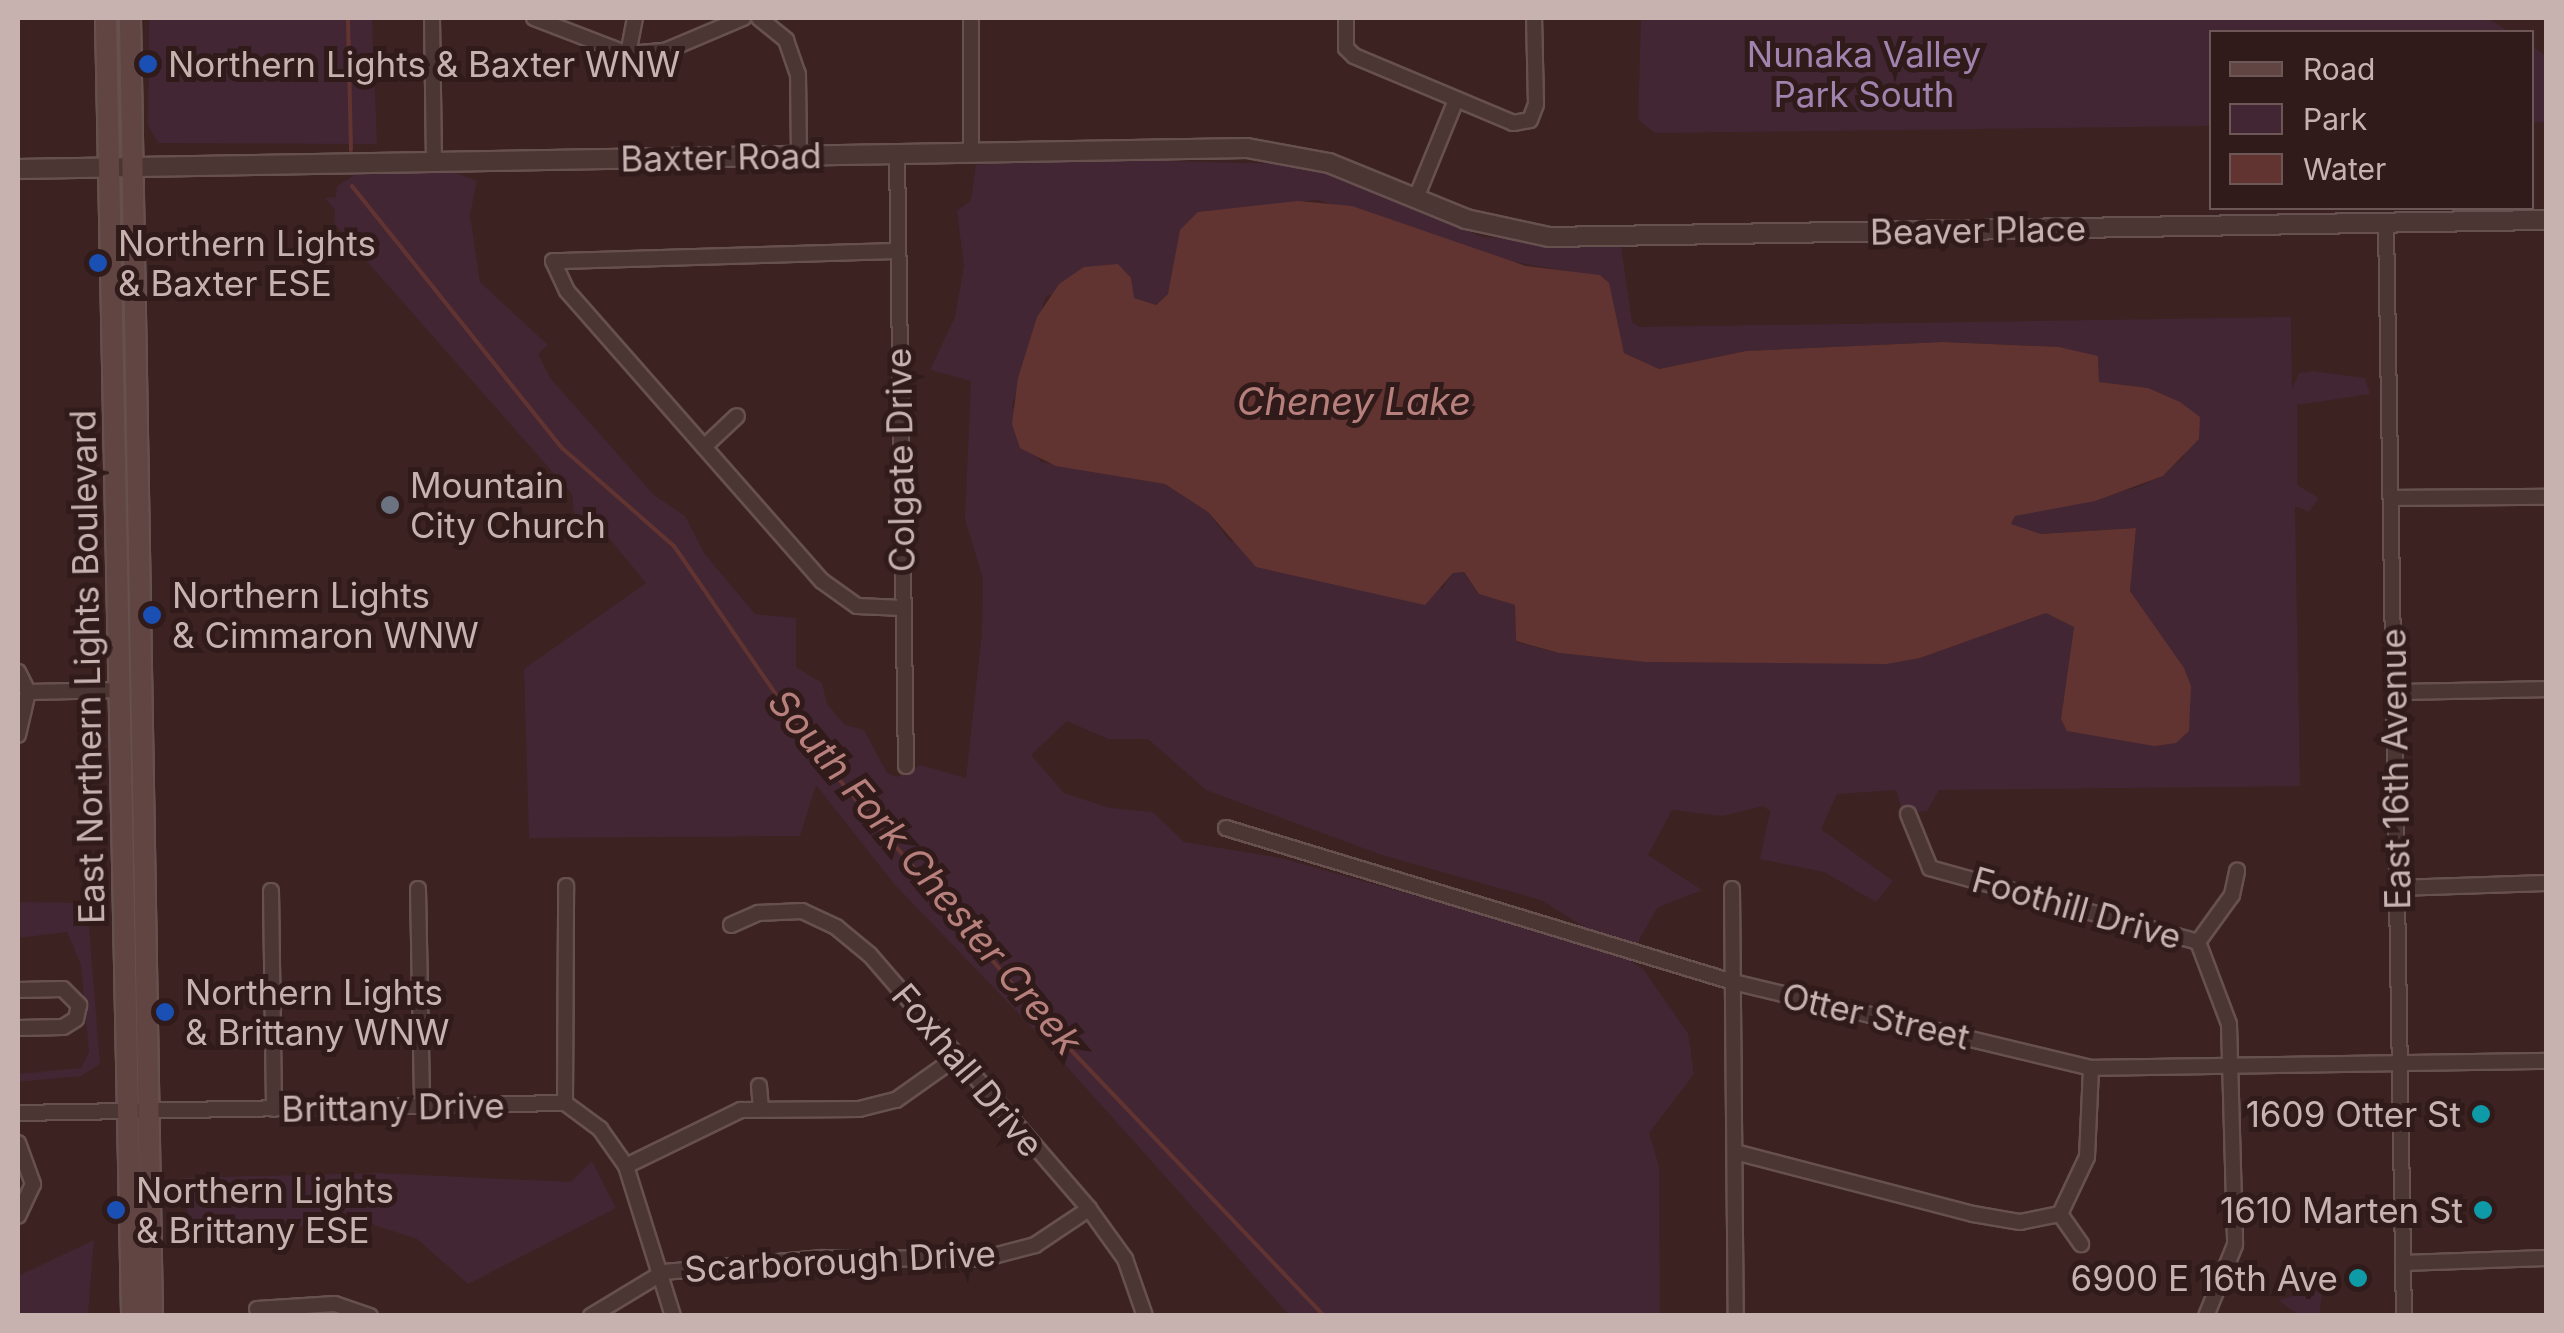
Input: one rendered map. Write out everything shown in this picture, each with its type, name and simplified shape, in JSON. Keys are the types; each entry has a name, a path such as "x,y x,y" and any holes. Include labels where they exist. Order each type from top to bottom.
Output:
{"main road":[{"name":"East Northern Lights Boulevard","path":"106,18 120,690 138,1113 152,1316"},
{"name":"East Northern Lights Boulevard","path":"130,18 138,1113 132,1316"}],"street":[{"path":"432,18 434,161"},
{"path":"534,18 628,54 665,51 743,18"},
{"path":"628,54 634,18"},
{"path":"759,18 786,40 798,74 799,155"},
{"path":"971,18 971,152"},
{"path":"1346,18 1346,48 1514,123 1530,120 1536,104 1534,18"},
{"path":"1416,198 1456,100"},
{"name":"Baxter Road","path":"18,168 1274,150 1328,163 1416,198"},
{"name":"Colgate Drive","path":"897,154 895,251 906,766"},
{"name":"Beaver Place","path":"1416,198 1487,226 1550,237 2546,220"},
{"name":"East 16th Avenue","path":"2386,223 2404,1316"},
{"path":"895,251 553,260 567,291 822,581 857,606 903,608"},
{"path":"704,447 737,416"},
{"path":"2391,498 2546,497"},
{"path":"18,672 28,692 18,735"},
{"path":"28,692 120,690"},
{"path":"2394,692 2546,690"},
{"name":"Foothill Drive","path":"1908,814 1930,868 2198,942 2229,1024 2231,1069 2234,1245 2206,1316"},
{"name":"Otter Street","path":"1226,828 1733,982 2091,1068 2231,1069 2546,1061"},
{"path":"2198,942 2232,896 2237,871"},
{"path":"2397,888 2546,883"},
{"path":"566,886 565,1103 600,1129 626,1166 664,1272 673,1316"},
{"path":"418,889 422,1106"},
{"path":"1732,889 1736,1316"},
{"path":"271,891 274,1110"},
{"name":"Foxhall Drive","path":"731,925 758,913 802,910 836,926 900,989 954,1059 1089,1209 1125,1258 1145,1316"},
{"path":"18,990 64,989 79,1004 76,1019 64,1028 18,1028"},
{"path":"626,1166 741,1110 860,1109 896,1100 954,1059"},
{"path":"2060,1214 2087,1157 2091,1068"},
{"path":"759,1086 761,1110"},
{"name":"Brittany Drive","path":"18,1113 565,1103"},
{"path":"18,1143 34,1184 18,1216"},
{"path":"1735,1152 1973,1214 2020,1222 2060,1214"},
{"name":"Scarborough Drive","path":"591,1316 664,1272 822,1258 982,1259 1035,1245 1089,1209"},
{"path":"2060,1214 2081,1244"},
{"path":"2403,1263 2546,1258"},
{"path":"257,1309 335,1304 370,1316"}],"green space":[{"path":"149,18 372,18 377,144 158,143 148,125"},
{"name":"Nunaka Valley Park South","path":"1641,18 2487,18 2507,30 2209,30 2209,126 1655,133 1638,120"},
{"path":"2534,47 2546,56 2546,122 2534,123"},
{"path":"1053,158 1278,164 1333,174 1482,237 1621,246 1632,322 1640,327 2291,317 2292,389 2299,373 2313,371 2365,378 2370,394 2297,405 2297,485 2319,498 2309,512 2295,506 2300,786 1939,790 1927,811 1903,813 1896,790 1837,794 1821,829 1893,881 1876,902 1824,872 1760,859 1770,811 1763,806 1723,816 1672,810 1648,855 1702,890 1657,908 1637,944 1586,928 1541,900 1382,855 1206,790 1148,739 1108,739 1067,721 1031,755 1064,793 1110,808 1153,812 1184,842 1281,858 1616,952 1643,969 1688,1033 1694,1074 1649,1133 1659,1166 1660,1315 1289,1315 1027,1022 895,885 816,785 800,836 529,838 524,669 646,583 594,520 574,514 572,494 334,224 335,210 325,198 336,197 337,186 355,175 451,171 477,181 470,215 480,282 548,345 538,354 551,379 654,495 685,516 704,553 755,614 796,618 796,667 822,683 827,704 845,725 864,730 887,773 897,777 920,765 966,778 982,631 983,579 965,519 971,381 930,370 955,317 964,266 957,211 971,200 976,165","holes":["1318,200 1503,260 1605,278 1624,353 1659,369 1746,351 1943,342 2059,347 2098,356 2099,382 2148,388 2184,456 2163,476 2135,488 2015,516 2011,525 2041,534 2136,528 2130,591 2169,648 2061,719 2074,627 2046,613 1920,658 1886,663 1645,662 1559,653 1516,642 1515,605 1479,594 1463,572 1453,573 1442,589 1230,541 1208,512 1165,484 1041,462 1012,406 1046,296 1131,278 1133,298 1155,305 1168,294 1198,212"]},
{"path":"18,902 87,903 100,1064 81,1076 18,1082 18,1074 81,1068 89,1052 81,965 67,932 18,938"},
{"path":"592,1161 616,1208 468,1284 417,1239 368,1223 191,1231 182,1178 377,1173 571,1182"},
{"path":"94,1240 88,1315 18,1315 18,1276"},
{"path":"2314,1274 2325,1275 2319,1315 2299,1315 2278,1300 2301,1294"}],"water":[{"name":"Cheney Lake","path":"1298,201 1352,206 1526,266 1600,275 1609,283 1624,353 1659,369 1746,351 1943,342 2059,347 2098,356 2099,382 2148,388 2180,402 2200,417 2199,439 2163,476 2095,501 2015,516 2011,524 2041,534 2136,528 2130,591 2184,668 2191,686 2189,731 2176,743 2154,746 2067,731 2061,719 2074,627 2046,613 1920,658 1886,664 1645,662 1559,653 1516,641 1515,605 1479,594 1464,572 1453,573 1425,605 1256,567 1208,512 1165,484 1056,466 1020,448 1012,424 1018,378 1037,317 1059,284 1084,267 1118,264 1131,278 1134,298 1156,305 1168,294 1180,230 1198,212"}],"waterway":[{"name":"South Fork Chester Creek","path":"348,18 351,150"},
{"name":"South Fork Chester Creek","path":"352,186 562,448 674,546 814,750 1048,1026 1324,1316"}],"place":[{"name":"Northern Lights & Baxter WNW","path":"148,64"},
{"name":"Northern Lights & Baxter ESE","path":"98,263"},
{"name":"Mountain City Church","path":"390,505"},
{"name":"Northern Lights & Cimmaron WNW","path":"152,615"},
{"name":"Northern Lights & Brittany WNW","path":"165,1012"},
{"name":"1609 Otter St","path":"2481,1114"},
{"name":"Northern Lights & Brittany ESE","path":"116,1210"},
{"name":"1610 Marten St","path":"2483,1210"},
{"name":"6900 E 16th Ave","path":"2358,1278"}]}
